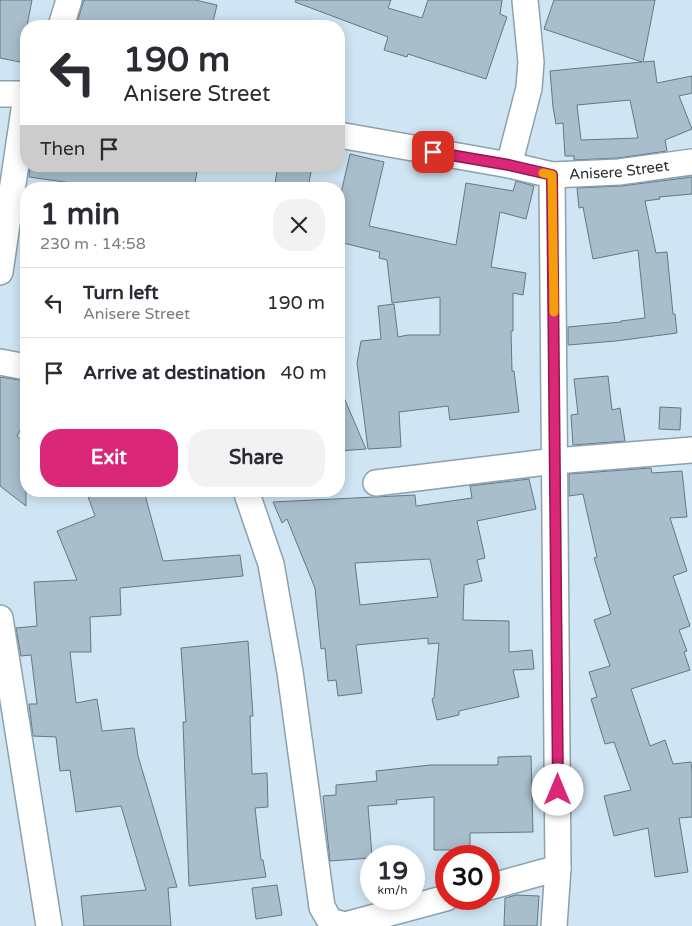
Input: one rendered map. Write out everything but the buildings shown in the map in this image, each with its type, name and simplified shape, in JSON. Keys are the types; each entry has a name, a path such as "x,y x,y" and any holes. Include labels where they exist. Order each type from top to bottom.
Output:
{"street":[{"path":"63,20 69,0"},
{"path":"509,165 529,88 531,62 525,0"},
{"path":"0,94 20,95"},
{"path":"0,272 20,136"},
{"name":"Anisere Street","path":"345,136 509,165 552,175 619,172 692,162"},
{"path":"552,175 558,868 554,926"},
{"path":"0,362 20,366"},
{"path":"376,483 555,462 692,450"},
{"path":"248,497 271,564 290,672 322,907 330,921 345,925 435,901"},
{"path":"0,618 49,926"},
{"path":"500,884 558,868"}],"slow traffic":[{"path":"543,173 552,175 554,312"}],"route":[{"path":"433,152 509,165 552,175 558,790"}]}
